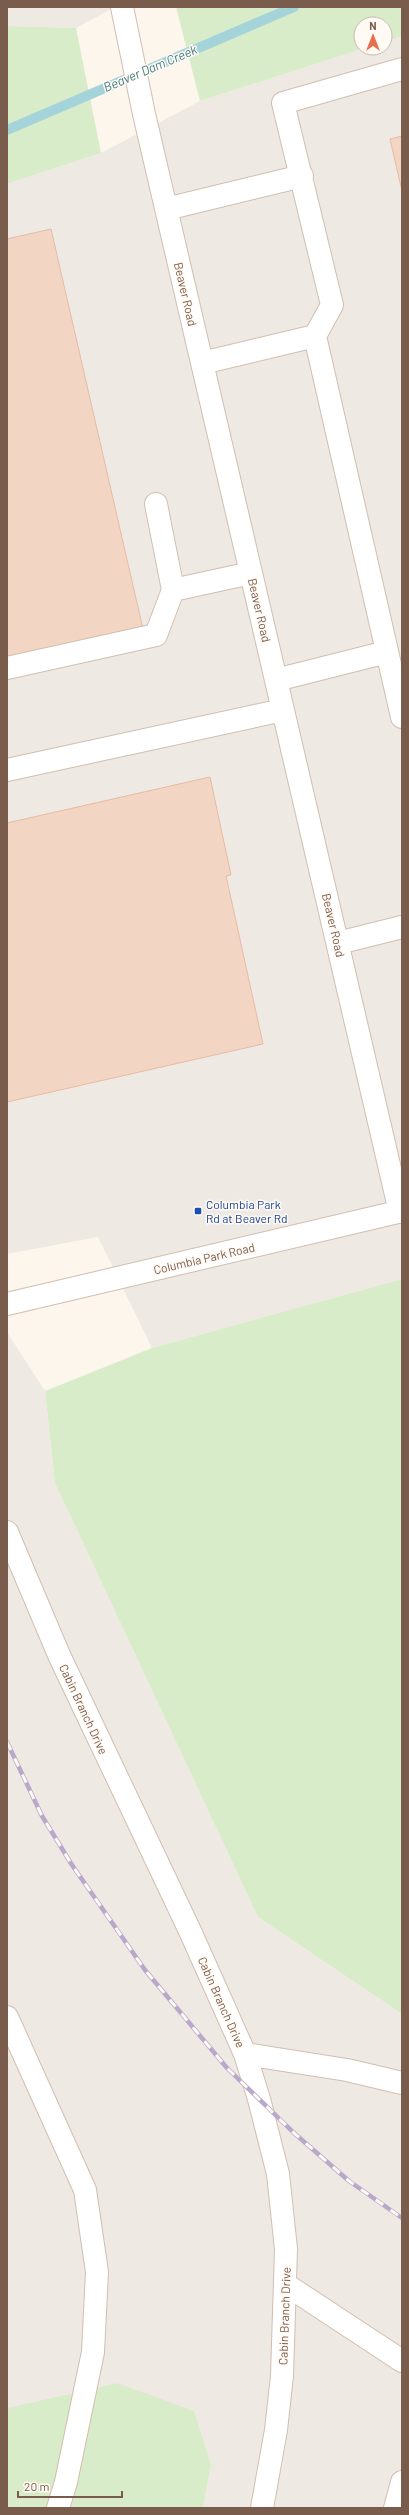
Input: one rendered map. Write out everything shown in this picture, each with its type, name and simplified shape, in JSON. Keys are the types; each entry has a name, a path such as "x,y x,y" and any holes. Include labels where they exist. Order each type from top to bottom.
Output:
{"street":[{"name":"Beaver Road","path":"122,8 166,209 401,1212"},
{"path":"402,69 283,103 302,176 332,305 315,336 402,717"},
{"path":"166,209 302,176"},
{"path":"202,363 315,336"},
{"path":"7,668 156,634 173,590 156,504"},
{"path":"173,590 251,573"},
{"path":"276,680 387,652"},
{"path":"7,770 283,710"},
{"path":"338,943 402,926"},
{"name":"Columbia Park Road","path":"7,1304 401,1212"},
{"name":"Cabin Branch Drive","path":"7,1532 59,1655 190,1930 245,2054 278,2174 286,2249 282,2376 276,2430 262,2508"},
{"path":"7,2017 85,2190 97,2272 93,2352 66,2482 58,2508"},
{"path":"245,2054 347,2070 402,2083"},
{"path":"285,2284 402,2361"},
{"path":"395,2508 402,2482"}],"shaded area":[{"path":"7,7 115,7 76,28 7,26"},
{"path":"402,36 402,1279 152,1348 98,1237 7,1254 7,184 101,153 200,101 353,52 353,56 393,56 393,39"},
{"path":"7,1332 45,1391 55,1483 258,1917 402,2014 402,2508 203,2508 211,2465 117,2383 7,2408"}],"green space":[{"path":"176,7 402,7 402,36 393,39 393,16 353,16 353,52 200,101"},
{"path":"7,26 76,28 101,153 7,184"},
{"path":"402,1279 402,2014 258,1917 55,1483 45,1391 152,1348"},
{"path":"117,2383 194,2411 211,2465 203,2508 7,2508 7,2408"}],"building":[{"path":"402,136 402,191 390,139"},
{"path":"51,229 143,629 7,660 7,239"},
{"path":"210,777 231,875 226,876 263,1044 7,1102 7,823"}],"waterway":[{"name":"Beaver Dam Creek","path":"7,130 294,7"}],"railway":[{"path":"7,1742 42,1816 72,1865 145,1970 227,2068 294,2133 349,2181 402,2218"}],"place":[{"name":"Columbia Park Rd at Beaver Rd","path":"198,1211"}]}
